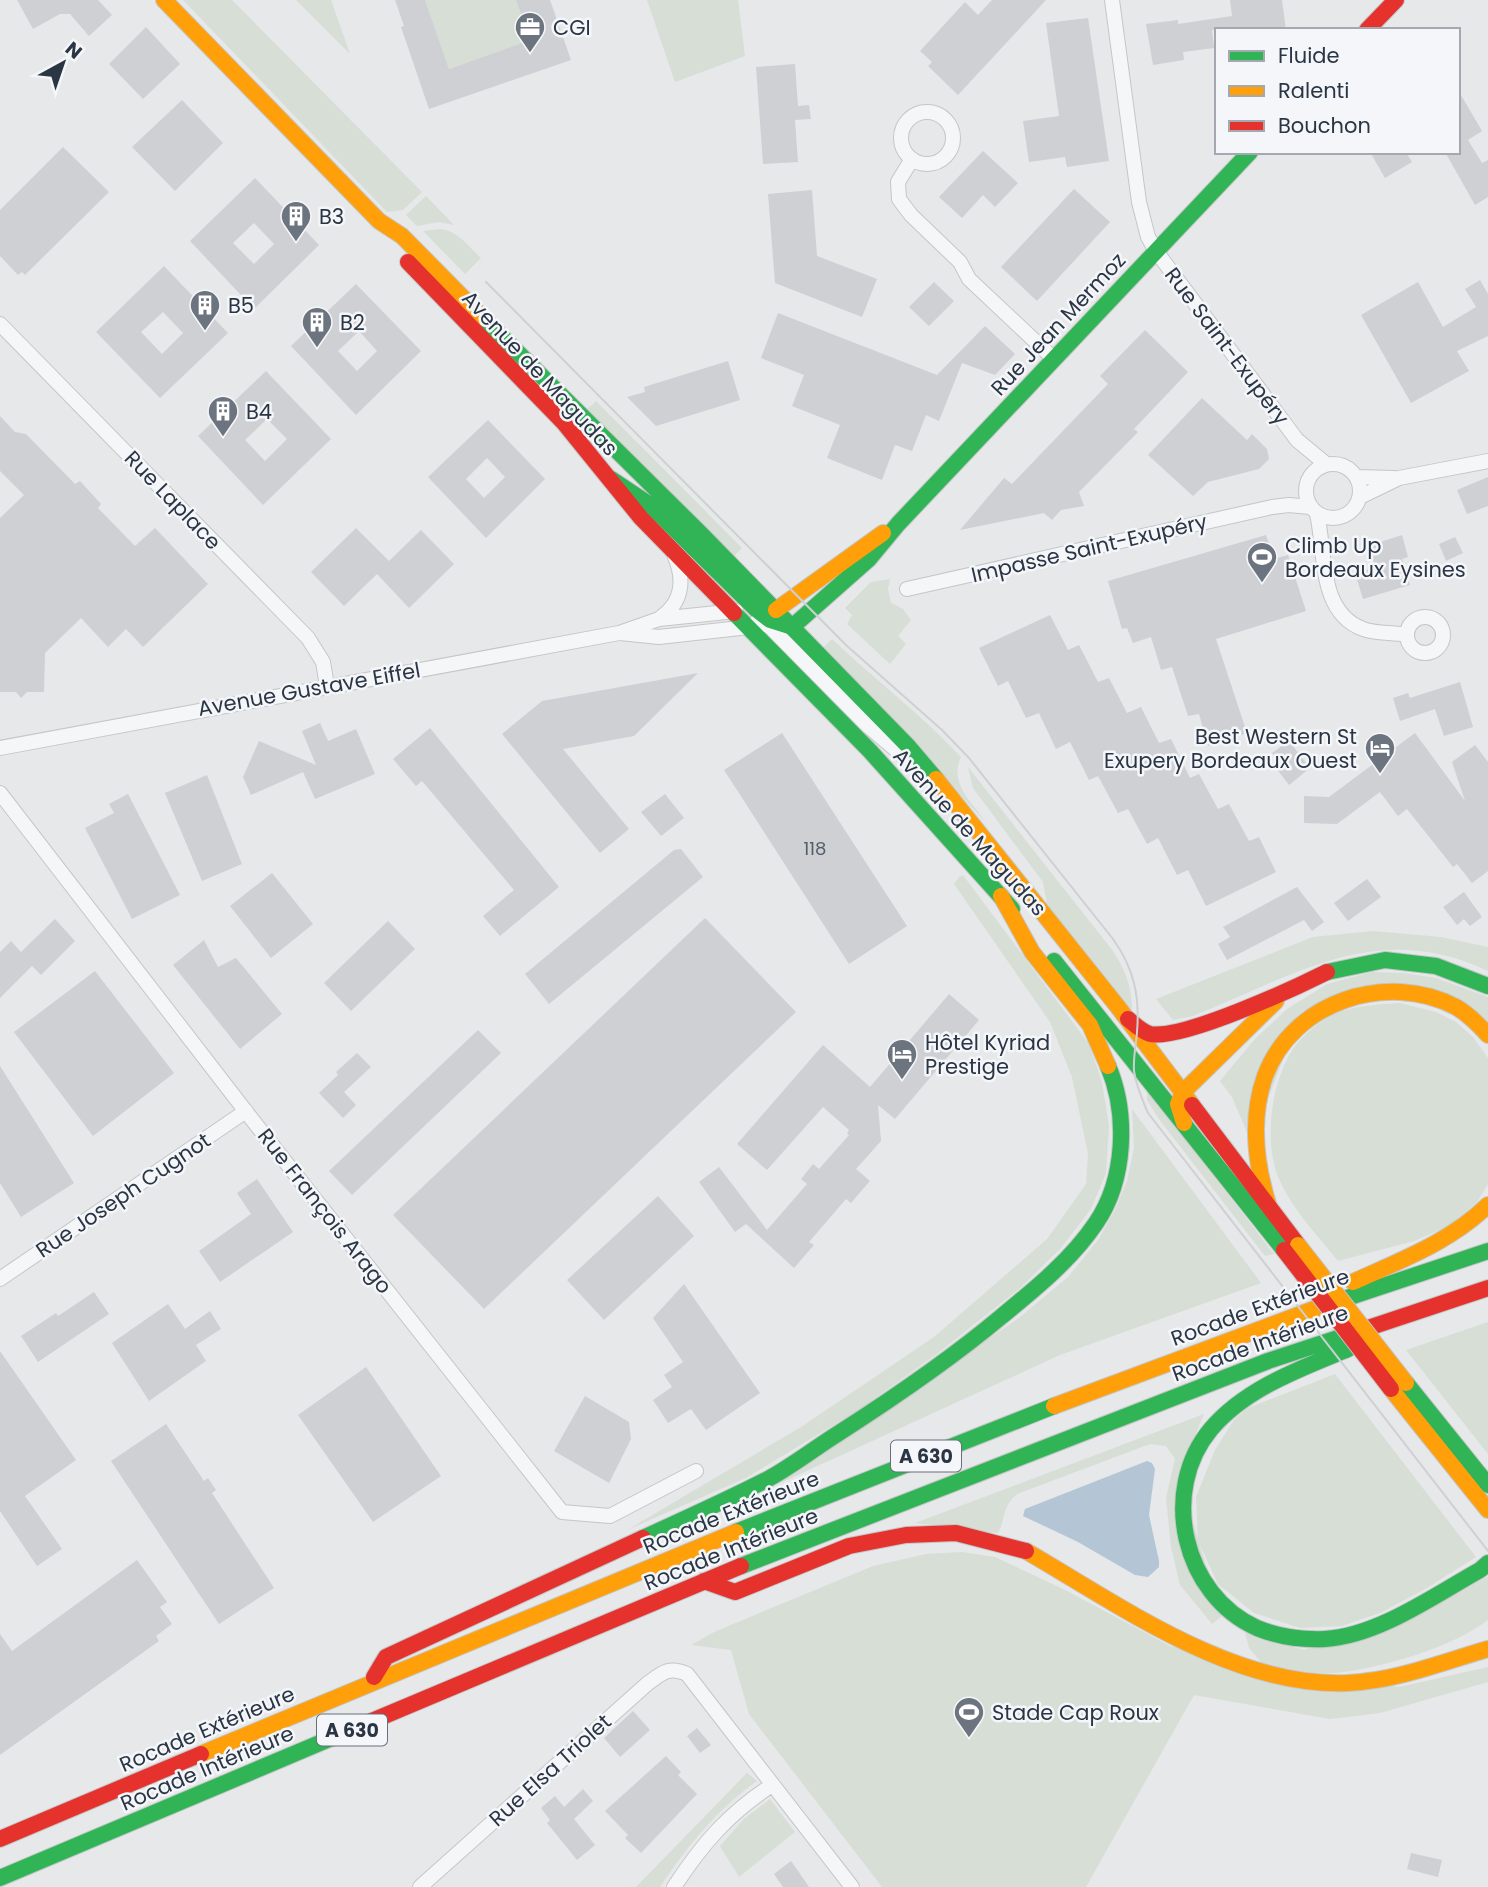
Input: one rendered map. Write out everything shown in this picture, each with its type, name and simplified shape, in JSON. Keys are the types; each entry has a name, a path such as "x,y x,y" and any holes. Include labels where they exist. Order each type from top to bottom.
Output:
{"main road":[{"name":"Avenue de Magudas","path":"163,0 379,221 402,236 755,589 773,652 889,771 1001,897 1184,1123 1291,1247 1399,1386 1488,1510"},
{"path":"1369,28 1396,0"},
{"name":"Rue Jean Mermoz","path":"792,627 869,559 898,524 1248,154"},
{"name":"Avenue de Magudas","path":"379,221 392,245 564,423 641,518 732,611 792,627 907,745 1128,1019 1269,1207 1291,1247"},
{"path":"610,479 650,505 763,619"},
{"name":"Rue Jean Mermoz","path":"763,619 859,548 898,524"},
{"path":"371,1682 386,1657 770,1478 879,1407 974,1340 1036,1288 1081,1242 1097,1222 1108,1200 1116,1174 1121,1143 1120,1105 1114,1080 1090,1025 1032,952 1001,897"},
{"path":"1128,1019 1140,1030 1150,1034 1174,1033 1281,995 1329,971 1385,960 1436,966 1488,986"},
{"path":"1269,1207 1259,1166 1256,1135 1259,1110 1270,1064 1281,1045 1298,1025 1323,1007 1353,996 1380,991 1412,992 1434,997 1458,1008 1488,1035"},
{"path":"1184,1123 1178,1104 1183,1092 1281,995"},
{"path":"1254,1330 1456,1232 1488,1205"},
{"name":"Rocade Extérieure","path":"0,1839 371,1682 832,1493 1254,1330 1488,1251"},
{"path":"1488,1289 1293,1372 1252,1393 1229,1410 1197,1451 1182,1505 1185,1536 1194,1565 1208,1589 1228,1611 1251,1626 1277,1636 1303,1641 1366,1630 1480,1570 1488,1563"},
{"name":"Rocade Intérieure","path":"0,1878 704,1581 1268,1361 1488,1289"},
{"name":"Avenue de Magudas","path":"1399,1386 1488,1485"},
{"path":"704,1581 735,1592 849,1546 906,1535 956,1533 1022,1549 1184,1642 1250,1670 1308,1681 1348,1682 1397,1676 1454,1658 1485,1642"}],"street":[{"name":"Rue Saint-Exupéry","path":"1112,0 1139,202 1148,237 1297,440 1305,457 1326,578 1341,615 1367,631 1407,635"},
{"path":"912,159 901,173 898,182 898,199 903,208 960,262 969,279 1054,359"},
{"name":"Rue Laplace","path":"0,324 308,638 323,662 327,686"},
{"name":"Rue Saint-Exupéry","path":"1297,440 1326,464"},
{"path":"1357,477 1399,478 1488,461"},
{"path":"1326,464 1338,464 1357,477 1360,498 1349,514 1332,519 1310,498 1318,468 1326,464"},
{"path":"1360,498 1399,478"},
{"name":"Impasse Saint-Exupéry","path":"907,589 1310,498"},
{"path":"1323,549 1329,532 1339,518"},
{"path":"659,619 676,605 679,594 680,569 673,552"},
{"name":"Avenue Gustave Eiffel","path":"0,748 619,633 659,619 732,611"},
{"path":"763,619 869,727 915,768 943,787"},
{"name":"Avenue Gustave Eiffel","path":"619,633 659,637 763,619"},
{"name":"Rue François Arago","path":"0,793 562,1512 610,1516 696,1471"},
{"name":"Rue Joseph Cugnot","path":"0,1279 246,1111"},
{"name":"Rue Elsa Triolet","path":"420,1887 663,1672 676,1669 687,1674 772,1785"},
{"path":"674,1887 726,1819 772,1785 852,1887"}],"shaded area":[{"path":"183,0 232,0 422,192 403,210 387,212"},
{"path":"296,0 331,0 350,54"},
{"path":"425,0 516,0 530,40 449,69"},
{"path":"647,0 738,0 745,56 675,82"},
{"path":"426,196 454,225 439,222 417,226 406,215"},
{"path":"441,229 458,236 481,258 465,274 423,231"},
{"path":"596,401 742,548 734,556 583,413"},
{"path":"890,579 888,589 891,603 903,609 911,620 898,636 906,644 890,664 847,624 852,615 845,608 871,582"},
{"path":"832,639 961,757 958,767 960,785 987,824 824,647"},
{"path":"968,767 1113,951 1127,979 1132,1010 1047,904 1043,882 973,788"},
{"path":"963,875 1089,1044 1102,1082 1109,1126 1106,1173 1091,1209 1061,1248 1019,1289 938,1353 857,1411 746,1478 627,1530 801,1427 934,1337 1047,1239 1086,1184 1088,1154 1072,1077 1050,1022 954,884"},
{"path":"1373,931 1441,937 1488,947 1488,971 1448,956 1409,950 1373,951 1301,970 1193,1016 1173,1020 1156,999 1313,937"},
{"path":"1372,972 1436,978 1488,997 1488,1021 1434,989 1302,1011 1251,1142 1232,1097 1220,1081 1254,1040 1287,1009 1327,984"},
{"path":"1400,1003 1436,1012 1456,1022 1473,1037 1488,1058 1488,1184 1477,1202 1449,1226 1414,1241 1338,1261 1298,1212 1279,1179 1271,1147 1275,1093 1295,1046 1327,1018 1353,1008"},
{"path":"1147,1089 1274,1254 1265,1256 1158,1118 1147,1100"},
{"path":"1132,1109 1261,1283 1060,1355 776,1485 1020,1317 1068,1277 1098,1240 1127,1181 1134,1148"},
{"path":"1488,1322 1488,1454 1406,1350"},
{"path":"1335,1374 1476,1557 1380,1613 1342,1626 1300,1628 1254,1613 1218,1584 1198,1541 1196,1497 1215,1450 1234,1420 1248,1408"},
{"path":"1204,1414 1179,1474 1221,1617 1212,1624 1180,1585 1171,1547 1166,1498 1175,1459 1166,1446 1150,1444 1017,1494 1006,1508 998,1533 915,1523"},
{"name":"Stade Cap Roux","path":"962,1552 995,1557 1067,1591 1170,1646 1399,1687 1488,1667 1488,1682 1380,1713 1330,1719 1194,1695 1086,1887 882,1887 749,1714 731,1650 691,1645 714,1632 873,1566 926,1554"},
{"path":"1488,1577 1488,1620 1436,1648 1373,1667 1327,1674 1265,1667 1249,1648 1245,1633 1304,1650"},
{"path":"747,1773 757,1781 704,1829 660,1887 636,1887"},
{"path":"770,1799 795,1832 739,1877 720,1846 744,1819"}],"water":[{"path":"1147,1461 1152,1463 1155,1469 1149,1515 1159,1561 1159,1567 1148,1577 1135,1575 1078,1542 1023,1516 1025,1509"}],"building":[{"path":"17,0 98,0 112,15 89,36 70,14 60,14 33,29"},
{"name":"CGI","path":"395,0 425,0 449,69 530,40 516,0 550,0 571,60 429,109 401,27 404,26"},
{"path":"992,0 1046,0 958,95 928,66 932,62 920,51 965,2 978,15"},
{"path":"1230,0 1282,0 1286,28 1215,28 1212,30 1214,48 1183,52 1184,60 1153,65 1146,24 1178,20 1178,24 1232,16"},
{"path":"1088,18 1109,161 1067,167 1065,157 1029,162 1023,121 1059,116 1046,23"},
{"path":"146,27 180,64 143,99 109,64"},
{"path":"795,64 798,106 809,105 811,119 795,120 798,162 763,164 756,67"},
{"path":"1460,93 1482,131 1468,140 1482,163 1488,160 1488,197 1475,205 1446,154 1460,154"},
{"path":"182,100 223,143 175,191 132,147"},
{"path":"63,147 109,192 25,275 22,272 18,275 0,256 0,210"},
{"path":"983,151 1018,183 995,207 983,195 962,218 939,197"},
{"path":"1371,154 1407,154 1412,162 1385,178"},
{"name":"B3","path":"255,178 319,245 254,309 190,241","holes":["254,223 274,244 254,264 233,243"]},
{"path":"1074,189 1110,222 1037,301 1001,267"},
{"path":"812,190 817,256 877,279 862,317 775,283 768,194"},
{"name":"B5","path":"164,266 228,333 160,398 96,332","holes":["163,312 183,333 162,354 141,332"]},
{"path":"1480,280 1488,294 1488,336 1457,351 1469,371 1411,403 1361,315 1418,282 1443,327 1476,307 1465,289"},
{"path":"934,282 954,301 929,326 909,307"},
{"name":"B2","path":"356,284 421,351 356,415 291,346","holes":["359,331 377,351 357,371 338,351"]},
{"path":"778,313 937,375 985,326 1015,354 995,375 962,363 939,421 926,415 912,451 895,445 882,480 827,458 840,425 792,406 804,375 761,358"},
{"path":"1145,330 1188,372 1134,429 1138,432 1079,492 1084,506 1061,510 1052,520 1044,513 960,530 1004,478 1012,484 1108,384 1100,376"},
{"path":"728,361 740,400 656,426 627,397 645,392 644,387"},
{"name":"B4","path":"266,371 331,439 263,505 198,436","holes":["267,419 287,439 265,461 245,440"]},
{"path":"1202,398 1247,440 1252,434 1267,449 1269,459 1259,469 1208,482 1193,496 1148,455"},
{"path":"0,416 15,432 26,434 75,484 80,481 101,504 98,508 135,546 155,528 208,584 143,647 126,629 108,647 81,618 45,653 44,692 27,692 21,698 16,692 0,692 0,518 24,495 0,471"},
{"path":"488,420 545,479 486,538 428,477","holes":["487,458 505,477 484,498 466,479"]},
{"path":"1488,477 1488,506 1467,514 1457,490"},
{"path":"356,528 389,561 421,530 454,564 409,608 377,574 344,606 311,572"},
{"path":"1266,535 1274,559 1288,555 1306,611 1216,639 1247,733 1208,746 1199,714 1188,716 1172,667 1161,670 1151,637 1133,643 1127,628 1122,629 1108,581"},
{"path":"1402,535 1408,557 1402,559 1410,585 1363,599 1355,573 1375,567 1368,546"},
{"path":"1455,537 1463,553 1446,561 1439,544"},
{"path":"1050,615 1068,650 1079,645 1098,682 1109,678 1127,713 1141,707 1159,743 1171,739 1190,778 1199,774 1218,809 1229,804 1249,841 1259,837 1276,872 1206,906 1188,870 1177,875 1158,838 1147,844 1128,809 1118,813 1098,776 1089,780 1070,742 1056,749 1039,713 1026,718 1008,681 998,686 979,648"},
{"path":"698,673 634,736 563,749 629,829 600,853 502,734 542,701"},
{"path":"1460,682 1473,727 1444,736 1435,709 1400,721 1393,698 1408,693 1410,698"},
{"path":"320,723 328,741 356,729 375,774 315,799 303,772 251,795 243,777 259,741 316,765 302,731"},
{"path":"430,728 559,887 500,936 483,916 514,890 422,781 416,786 393,759"},
{"path":"782,733 907,926 849,964 724,770"},
{"path":"1415,733 1465,801 1452,762 1475,745 1488,762 1488,871 1472,883 1457,864 1453,867 1407,809 1398,816 1380,792 1337,824 1304,823 1304,796 1329,797"},
{"path":"1289,741 1310,768 1289,785 1276,768 1281,764 1272,753"},
{"path":"207,775 242,864 202,881 165,793"},
{"path":"128,794 180,895 132,919 85,828 114,813 109,804"},
{"path":"665,794 684,818 661,836 641,812"},
{"path":"681,849 703,877 549,1004 525,974 674,850"},
{"path":"272,873 313,924 271,958 230,906"},
{"path":"1367,879 1381,897 1348,921 1334,903"},
{"path":"1297,887 1324,922 1312,931 1304,920 1227,960 1218,944 1230,937 1223,927"},
{"path":"1464,892 1482,917 1470,926 1464,919 1457,925 1443,907"},
{"path":"705,918 796,1012 484,1309 393,1215"},
{"path":"55,919 75,941 41,975 32,966 0,998 0,952 11,941 21,952"},
{"path":"388,921 415,949 351,1011 324,983"},
{"path":"204,940 218,967 236,958 282,1014 240,1049 173,965"},
{"path":"95,971 174,1073 93,1136 14,1032"},
{"path":"949,994 979,1020 895,1119 878,1105 881,1141 856,1169 870,1181 851,1203 846,1199 809,1242 814,1245 794,1268 746,1224 735,1232 699,1182 719,1167 767,1230 807,1184 801,1179 813,1164 819,1169 849,1135 849,1130 823,1107 767,1170 737,1144 823,1045 870,1087"},
{"path":"478,1030 501,1053 352,1195 329,1171"},
{"path":"357,1053 371,1067 344,1092 356,1105 343,1118 319,1093 338,1075 336,1072"},
{"path":"0,1066 74,1183 21,1217 0,1183"},
{"path":"257,1179 293,1232 220,1282 199,1251 251,1214 237,1193"},
{"path":"658,1196 694,1236 604,1320 567,1280"},
{"path":"684,1284 760,1393 706,1430 691,1409 668,1423 653,1400 672,1387 664,1375 683,1362 653,1318"},
{"path":"94,1292 109,1314 38,1362 21,1336"},
{"path":"168,1304 185,1329 210,1311 221,1329 196,1345 206,1361 149,1401 112,1343"},
{"path":"0,1351 76,1460 25,1496 62,1549 37,1566 0,1511"},
{"path":"366,1367 441,1476 373,1522 298,1415"},
{"path":"585,1396 629,1422 631,1439 609,1483 554,1451"},
{"path":"166,1424 204,1481 208,1478 216,1490 212,1493 274,1588 219,1624 111,1461"},
{"path":"137,1560 167,1602 160,1607 172,1624 156,1636 159,1641 0,1755 0,1634 12,1651"},
{"path":"633,1711 650,1730 620,1757 604,1738"},
{"path":"697,1728 711,1745 700,1753 687,1736"},
{"path":"666,1756 681,1772 678,1775 697,1794 641,1853 625,1838 628,1835 605,1811"},
{"path":"583,1789 593,1801 574,1819 595,1845 577,1860 547,1823 550,1820 541,1808 555,1796 564,1807"},
{"path":"1411,1853 1442,1860 1438,1877 1407,1869"},
{"path":"791,1861 809,1887 783,1887 774,1874"}],"tram line":[{"path":"486,282 847,646 942,730 969,758 1113,939 1126,961 1134,983 1138,1019 1134,1071 1148,1113 1488,1551"}],"traffic: fast":[{"path":"792,627 869,559 898,524 1248,154"},
{"path":"483,318 700,533 907,745 936,779"},
{"path":"611,479 650,505 757,610 770,620 792,627"},
{"path":"734,613 870,751 1012,909"},
{"path":"1327,972 1385,960 1436,966 1488,986"},
{"path":"1054,961 1284,1250"},
{"path":"643,1538 753,1487 795,1463 983,1332 1064,1261 1096,1223 1106,1206 1118,1166 1121,1146 1119,1104 1108,1066"},
{"path":"1317,1308 1488,1251"},
{"path":"741,1566 1268,1361 1362,1330"},
{"path":"1348,1349 1275,1381 1240,1402 1211,1429 1195,1454 1186,1482 1183,1511 1187,1539 1196,1567 1211,1592 1232,1613 1257,1628 1291,1637 1325,1639 1365,1630 1406,1613 1488,1563"},
{"path":"1406,1383 1488,1485"},
{"path":"736,1532 1054,1406"},
{"path":"0,1878 372,1721"}],"traffic: slow":[{"path":"164,0 379,221 402,236 483,318"},
{"path":"776,610 883,533"},
{"path":"936,779 1118,1007 1192,1105"},
{"path":"1001,896 1032,952 1090,1025 1108,1066"},
{"path":"1269,1207 1258,1159 1257,1108 1265,1076 1278,1050 1297,1029 1320,1012 1345,1000 1373,993 1401,992 1429,997 1456,1007 1488,1035"},
{"path":"1184,1123 1178,1104 1183,1092 1276,1001"},
{"path":"1353,1282 1441,1240 1458,1230 1488,1205"},
{"path":"1298,1245 1406,1383"},
{"path":"1054,1406 1317,1308"},
{"path":"1391,1389 1488,1510"},
{"path":"201,1754 736,1532"},
{"path":"1026,1551 1180,1639 1221,1658 1263,1672 1305,1681 1348,1683 1384,1679 1488,1649"}],"traffic: jam":[{"path":"1369,28 1396,0"},
{"path":"408,262 564,423 641,518 734,613"},
{"path":"1128,1019 1150,1034 1166,1034 1239,1011 1327,972"},
{"path":"1192,1105 1298,1245"},
{"path":"1284,1250 1391,1389"},
{"path":"1362,1330 1488,1288"},
{"path":"704,1581 735,1592 849,1546 906,1535 956,1533 1026,1551"},
{"path":"374,1677 386,1657 643,1538"},
{"path":"372,1721 741,1566"},
{"path":"0,1839 201,1754"}],"place":[{"name":"CGI","path":"530,54"},
{"name":"B3","path":"296,243"},
{"name":"B5","path":"205,332"},
{"name":"B2","path":"317,349"},
{"name":"B4","path":"223,438"},
{"name":"Climb Up Bordeaux Eysines","path":"1262,584"},
{"name":"Best Western St Exupery Bordeaux Ouest","path":"1380,775"},
{"name":"Hôtel Kyriad Prestige","path":"902,1081"},
{"name":"Stade Cap Roux","path":"969,1739"}]}
